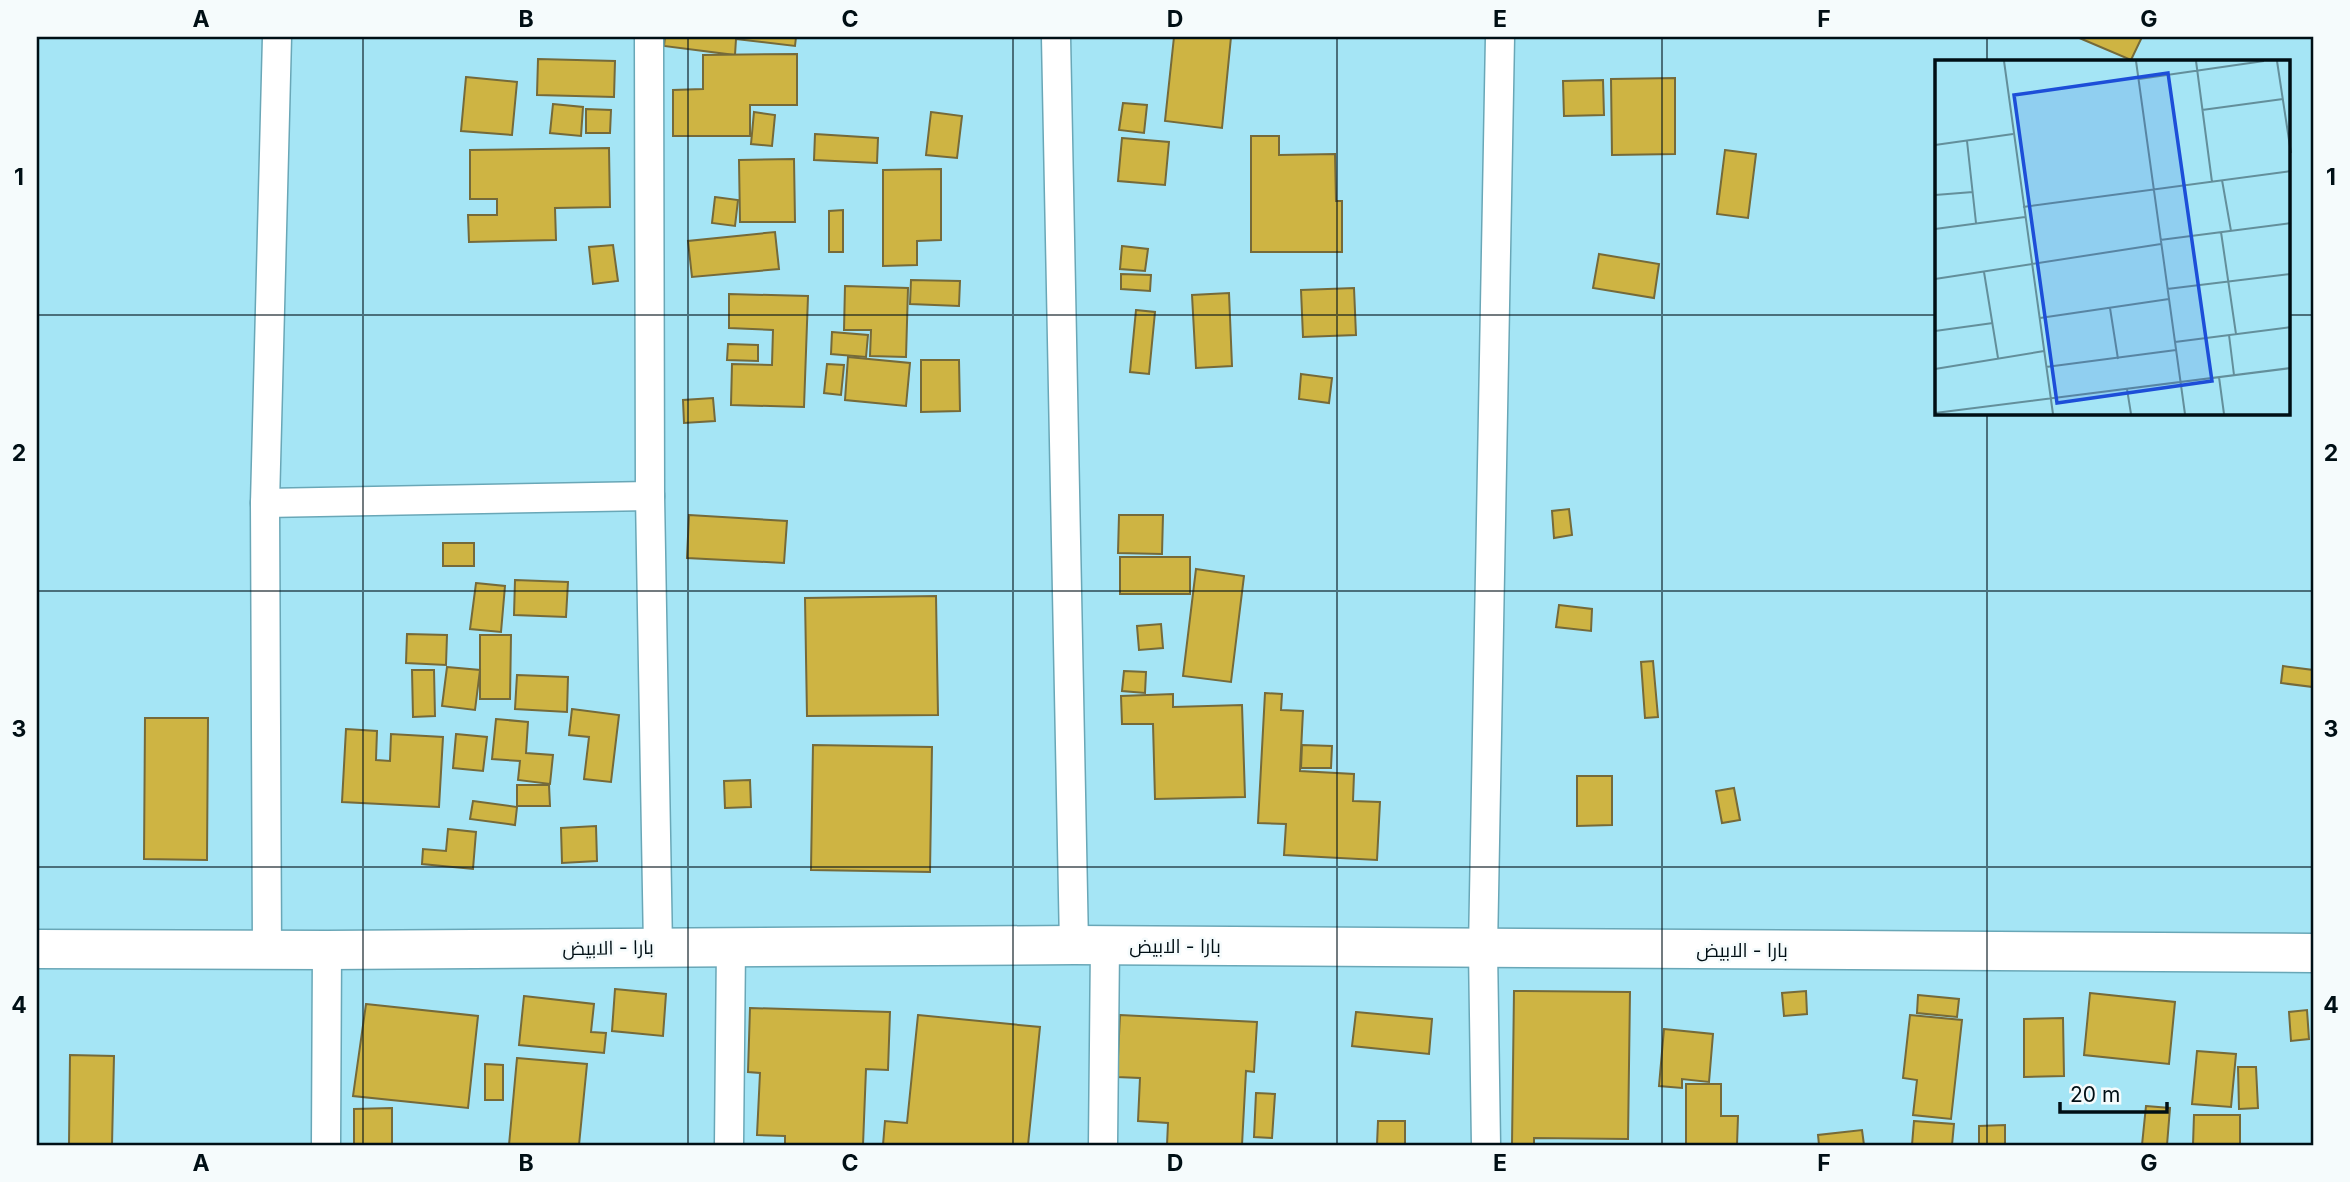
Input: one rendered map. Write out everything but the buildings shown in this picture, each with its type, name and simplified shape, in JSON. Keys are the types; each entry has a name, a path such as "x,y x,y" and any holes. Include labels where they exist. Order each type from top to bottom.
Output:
{"main road":[{"name":"بارا - الابيض","path":"37,950 1090,945 2313,953"}],"street":[{"path":"267,950 264,503 277,37"},
{"path":"649,37 650,496 658,948"},
{"path":"1056,37 1090,945 1103,1145"},
{"path":"1486,1145 1483,949 1500,37"},
{"path":"264,503 650,496"},
{"path":"729,1145 731,946"},
{"path":"326,1145 327,950"}]}
